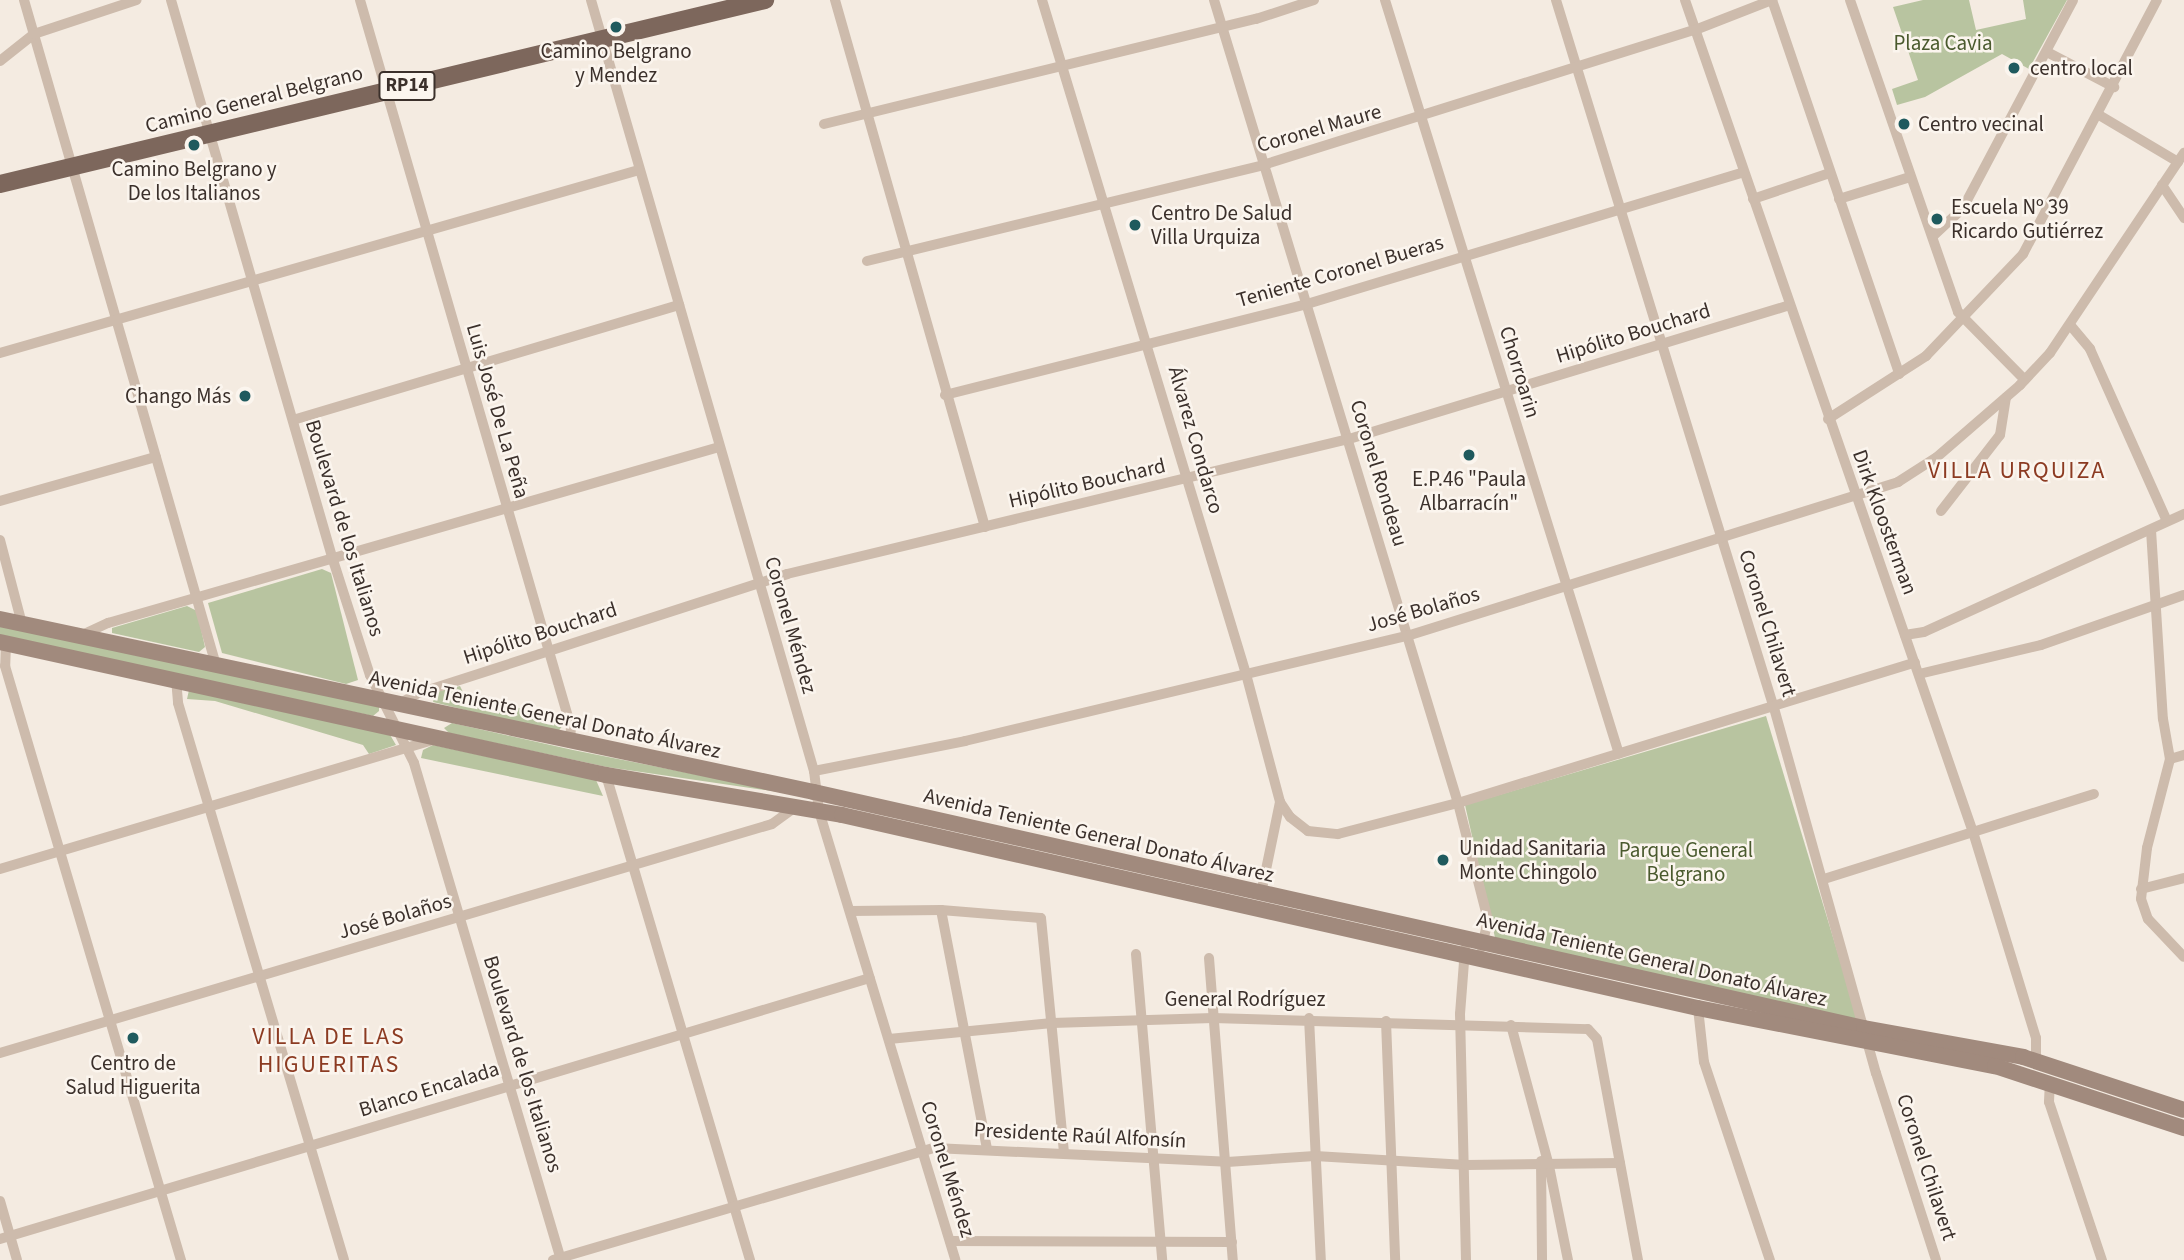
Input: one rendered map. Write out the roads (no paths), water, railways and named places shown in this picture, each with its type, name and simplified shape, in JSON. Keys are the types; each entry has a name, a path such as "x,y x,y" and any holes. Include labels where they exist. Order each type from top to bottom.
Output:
{"main road":[{"name":"Camino General Belgrano","path":"0,184 765,0"},
{"name":"Avenida Teniente General Donato Álvarez","path":"0,619 570,743 814,792 1476,941 1995,1066 2184,1128"},
{"name":"Avenida Teniente General Donato Álvarez","path":"2,650 176,679 606,775 819,811 1698,1008 2036,1060 2184,1110"}],"street":[{"path":"24,0 216,665"},
{"path":"0,61 34,34 137,0"},
{"name":"Boulevard de los Italianos","path":"171,0 332,560 382,701 408,748 510,1085 558,1259"},
{"name":"Luis José De La Peña","path":"360,0 570,727 570,743"},
{"name":"Coronel Méndez","path":"591,0 814,771 814,792 819,811 955,1260"},
{"path":"835,0 945,395 985,527"},
{"name":"Álvarez Condarco","path":"1042,0 1246,674 1280,802 1261,894"},
{"name":"Coronel Rondeau","path":"1214,0 1458,803 1488,920 1470,958 1461,1023 1466,1260"},
{"path":"824,124 1063,68 1223,27 1314,0"},
{"name":"Chorroarin","path":"1385,0 1564,587 1619,754"},
{"name":"Coronel Chilavert","path":"1556,0 1774,708 1866,1035 1936,1260"},
{"name":"Dirk Kloosterman","path":"1685,0 1788,306 1973,832 2036,1038 2036,1060"},
{"path":"1772,0 1899,374"},
{"name":"Coronel Maure","path":"867,261 1263,165 1695,30 1772,0"},
{"path":"1850,0 1962,319 2025,380"},
{"path":"1933,236 1963,208 2073,0"},
{"path":"1828,419 1926,356 2030,245 2157,0"},
{"path":"2047,52 2114,87"},
{"path":"2099,115 2181,157"},
{"name":"José Bolaños","path":"814,771 965,741 1407,636 1856,498 1923,469 2025,380 2071,326 2181,157"},
{"path":"0,353 639,170"},
{"name":"Teniente Coronel Bueras","path":"945,395 1307,304 1743,172"},
{"path":"1752,199 1830,173"},
{"path":"1839,200 1910,177"},
{"path":"2162,185 2184,218"},
{"path":"293,420 679,305"},
{"name":"Hipólito Bouchard","path":"399,704 410,696 759,583 1349,439 1788,306"},
{"path":"2071,326 2090,349 2167,521"},
{"path":"1941,511 2000,435 2006,397"},
{"path":"82,635 197,597 719,447"},
{"path":"0,501 156,457"},
{"path":"1905,635 1924,632 2184,514"},
{"path":"2151,530 2158,602 2163,719 2170,759 2141,889 2144,913 2184,957"},
{"path":"0,540 22,624"},
{"path":"1919,674 2041,645 2184,595"},
{"path":"2,650 59,852 181,1260"},
{"path":"1280,802 1297,823 1323,834 1458,803 1915,663"},
{"path":"176,679 178,703 344,1260"},
{"path":"0,869 439,738"},
{"path":"2170,759 2184,755"},
{"path":"606,775 750,1260"},
{"path":"1824,879 2094,794"},
{"name":"José Bolaños","path":"0,1053 772,824 795,807"},
{"path":"2141,889 2184,878"},
{"path":"941,910 987,1148"},
{"path":"851,911 941,910 1043,920 1064,1153"},
{"path":"1136,954 1156,1159 1162,1260"},
{"path":"1209,958 1233,1260"},
{"name":"Blanco Encalada","path":"5,1237 870,978"},
{"path":"1698,1008 1704,1062 1729,1127 1770,1260"},
{"path":"1309,1018 1321,1260"},
{"name":"General Rodríguez","path":"889,1039 966,1029 1142,1019 1309,1018 1588,1029 1597,1039 1620,1163"},
{"path":"1386,1021 1395,1260"},
{"path":"1511,1025 1568,1260"},
{"path":"2050,1082 2049,1102 2102,1260"},
{"name":"Presidente Raúl Alfonsín","path":"558,1259 923,1150 987,1148 1227,1162 1315,1156 1466,1165 1620,1163"},
{"path":"1620,1163 1638,1260"},
{"path":"1542,1260 1545,1166"},
{"path":"0,1201 5,1237 18,1260"},
{"path":"950,1241 1161,1244 1232,1242"}],"place":[{"name":"Camino Belgrano y Mendez","path":"616,27"},
{"name":"centro local","path":"2014,68"},
{"name":"Centro vecinal","path":"1904,124"},
{"name":"Camino Belgrano y De los Italianos","path":"194,145"},
{"name":"Escuela Nº 39 Ricardo Gutiérrez","path":"1937,219"},
{"name":"Centro De Salud Villa Urquiza","path":"1135,225"},
{"name":"Chango Más","path":"245,396"},
{"name":"E.P.46 \"Paula Albarracín\"","path":"1469,455"},
{"name":"Unidad Sanitaria Monte Chingolo","path":"1443,860"},
{"name":"Centro de Salud Higuerita","path":"133,1038"}],"district":[{"name":"VILLA URQUIZA","path":"2017,471"},
{"name":"VILLA DE LAS HIGUERITAS","path":"329,1051"}],"park label":[{"name":"Plaza Cavia","path":"1943,43"},
{"name":"Parque General Belgrano","path":"1686,862"}]}
